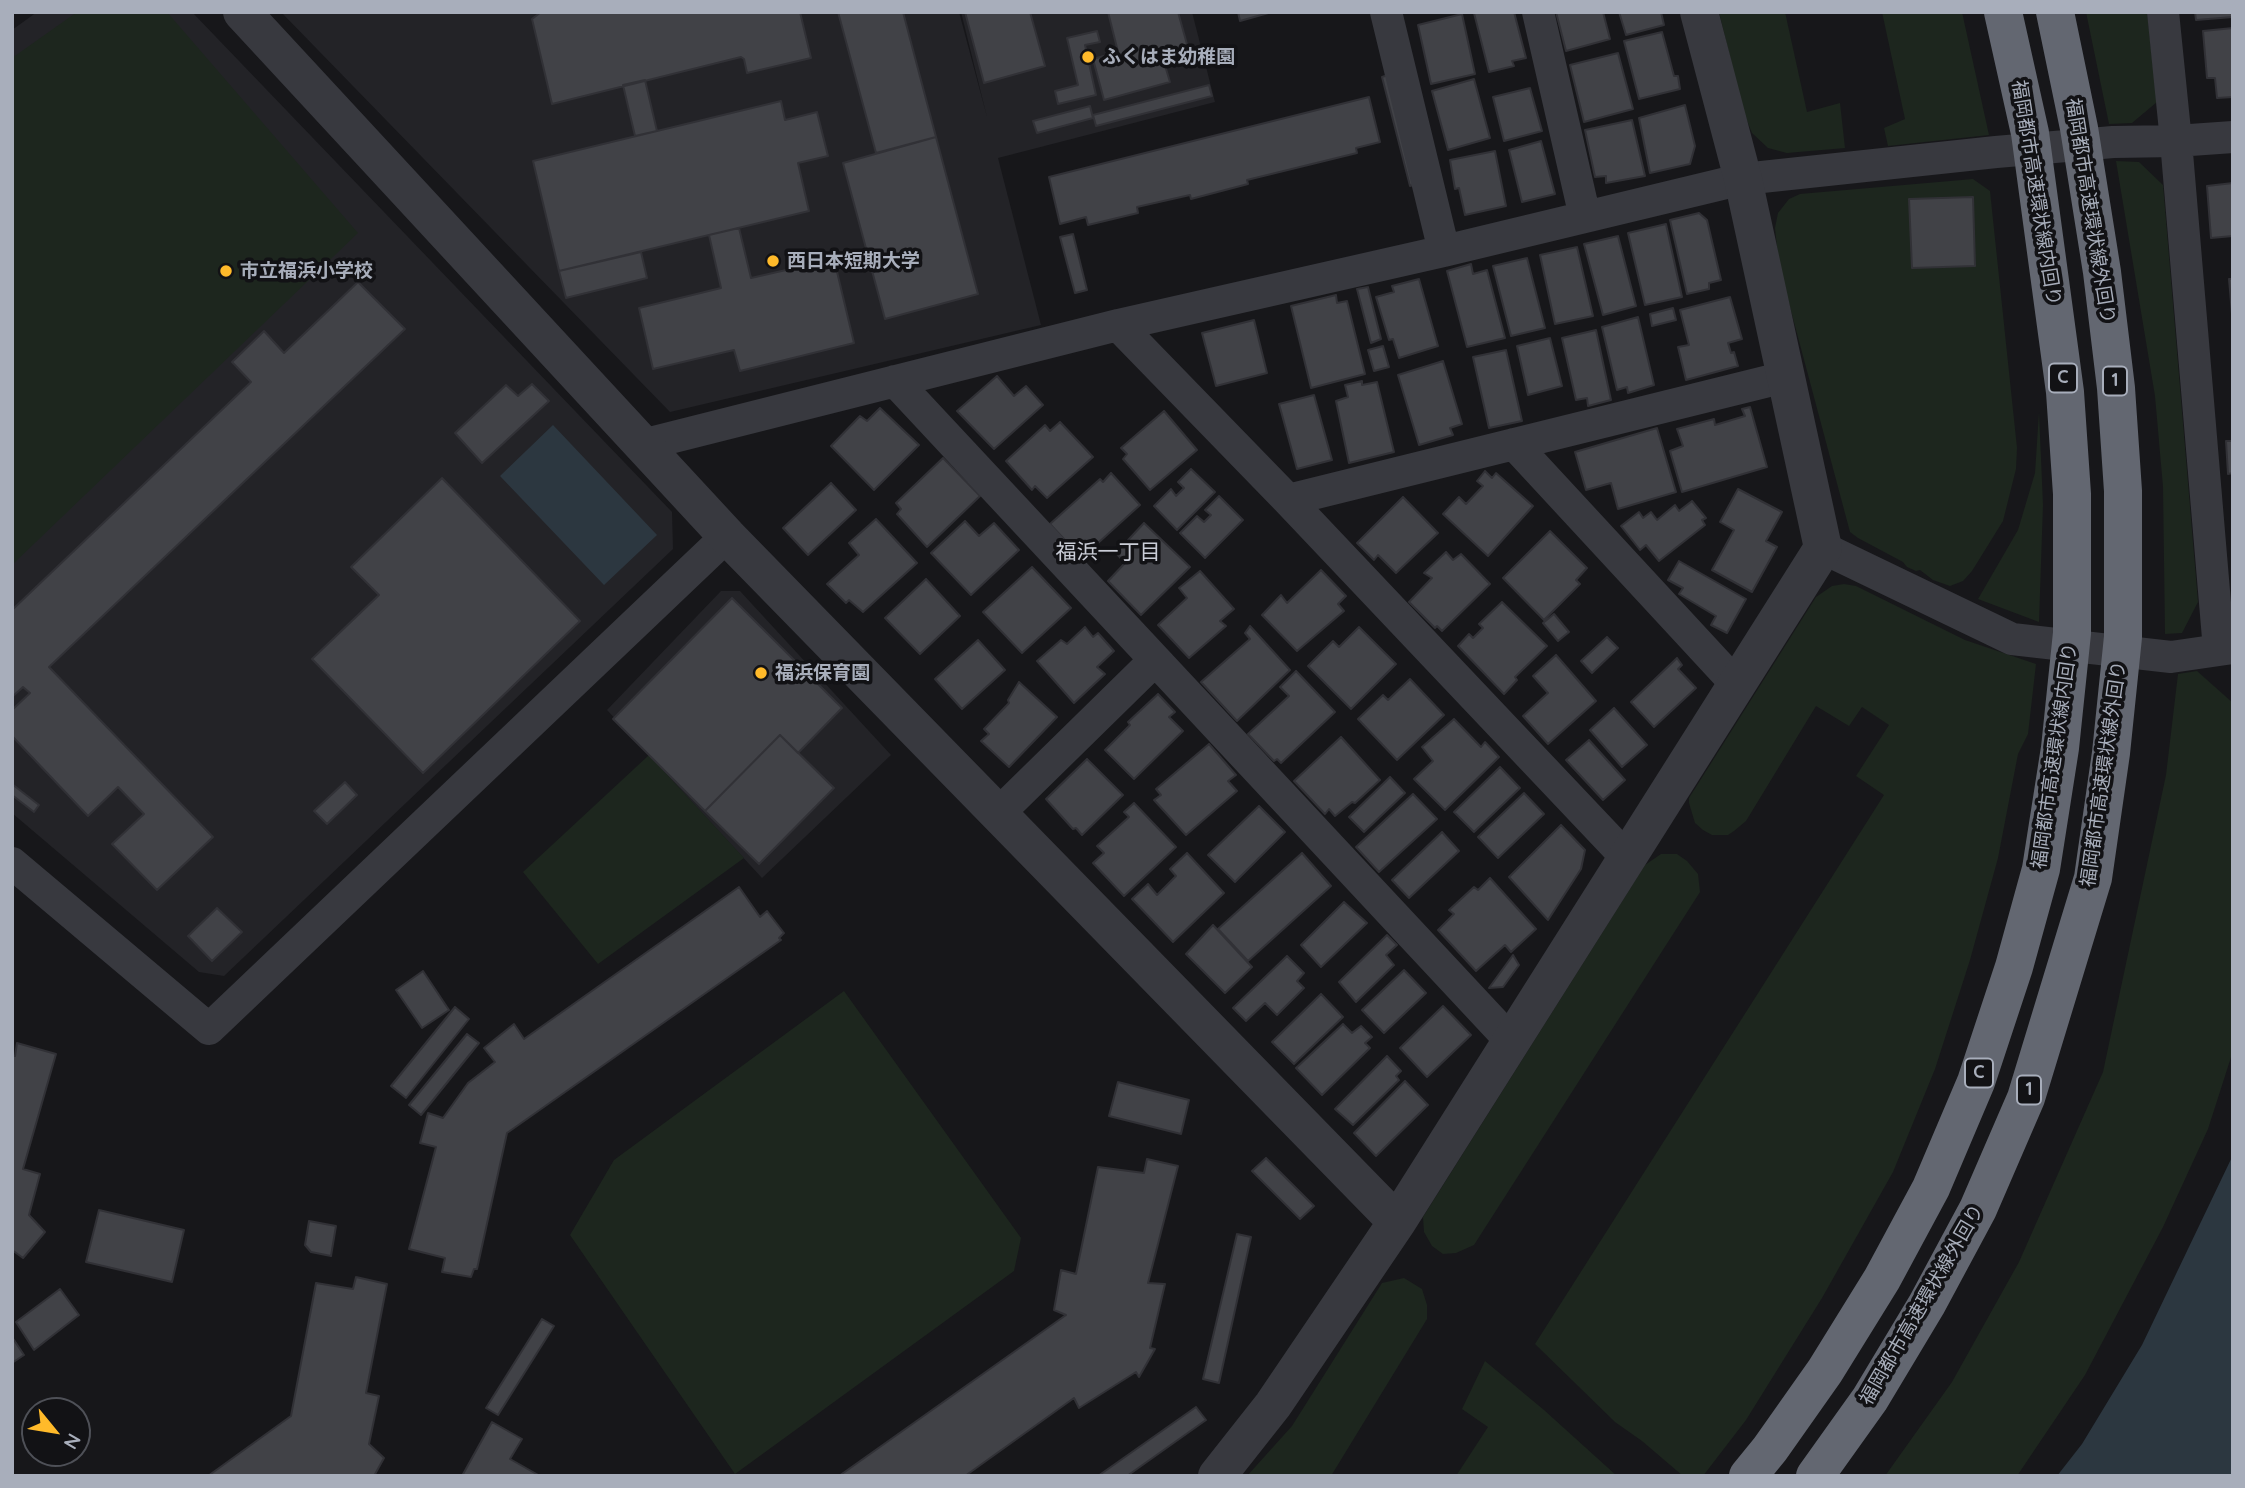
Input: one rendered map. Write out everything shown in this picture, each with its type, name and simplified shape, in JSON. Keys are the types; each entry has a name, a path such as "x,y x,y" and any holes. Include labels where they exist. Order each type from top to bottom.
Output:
{"highway":[{"name":"福岡都市高速環状線内回り","path":"1748,1476 1825,1371 1882,1279 1931,1188 1976,1082 2014,967 2041,869 2060,748 2072,633 2072,494 2065,392 2030,133 2003,12"},
{"name":"福岡都市高速環状線外回り","path":"1815,1476 1870,1399 1927,1304 1978,1209 2026,1098 2093,878 2111,753 2123,637 2123,491 2117,401 2102,272 2081,141 2055,12"}],"street":[{"path":"242,12 727,536 1397,1222"},
{"path":"1386,12 1444,251"},
{"path":"1538,12 1585,217"},
{"path":"1217,1476 1273,1405 1397,1222 1823,548 1743,179 1699,12"},
{"path":"1823,548 2012,639 2171,657 2226,649 2163,12"},
{"path":"642,445 1118,325 1743,179 1996,152 2113,142 2176,142 2233,136"},
{"path":"1118,325 1628,858"},
{"path":"1288,500 1785,377"},
{"path":"895,381 1511,1041"},
{"path":"1514,444 1736,684"},
{"path":"12,863 209,1029 727,536"},
{"path":"999,813 1155,660"}],"shaded area":[{"name":"市立福浜小学校","path":"37,12 192,12 672,512 673,549 224,976 199,972 12,813 12,30"},
{"path":"77,12 167,12 358,233 12,565 12,58"},
{"name":"西日本短期大学","path":"281,12 959,12 987,117 961,12 1192,12 1215,102 998,158 1041,325 670,412"},
{"path":"1719,12 1785,12 1807,112 1840,103 1845,148 1787,153 1768,148 1752,133 1743,111"},
{"path":"1882,12 1962,12 1989,135 1888,146 1884,128 1905,119"},
{"path":"2086,12 2147,12 2157,102 2132,123 2109,124"},
{"path":"2116,161 2139,162 2163,185 2198,602 2182,633 2165,634 2163,487 2155,396"},
{"path":"1973,179 1990,191 2017,448 2016,469 2003,521 1972,571 1963,581 1950,586 1933,580 1920,570 1907,567 1903,562 1850,532 1779,266 1775,228 1778,213 1789,199 1800,194"},
{"path":"2039,412 2043,505 2039,622 1978,599 2018,530 2035,473"},
{"path":"553,425 657,535 604,585 500,476"},
{"path":"1832,586 1856,586 1965,640 2036,664 2028,734 2018,754 1998,858 1970,960 1935,1069 1893,1172 1822,1298 1746,1420 1703,1476 1683,1476 1615,1422 1535,1344 1884,795 1856,776 1889,725 1862,707 1849,726 1816,706 1746,821 1734,831 1728,835 1712,835 1703,830 1695,823 1689,803 1689,798 1816,597"},
{"path":"721,591 740,591 891,755 762,878 607,710"},
{"path":"2197,671 2233,703 2233,1051 2208,1129 2163,1227 2085,1375 2017,1476 1885,1476 1952,1382 2019,1262 2103,1072 2166,775 2178,674"},
{"path":"649,755 744,858 598,964 523,872"},
{"path":"1661,854 1677,854 1687,861 1698,874 1700,892 1474,1245 1456,1253 1443,1254 1432,1246 1424,1232 1423,1217 1645,865"},
{"path":"844,991 1021,1238 1014,1271 735,1474 570,1235 614,1160"},
{"path":"2233,1155 2233,1476 2057,1476 2082,1444 2142,1345"},
{"path":"1404,1278 1422,1289 1427,1305 1427,1319 1331,1476 1247,1476 1292,1426 1382,1283"},
{"path":"1485,1361 1617,1476 1456,1476 1488,1427 1462,1409"}],"building":[{"path":"541,12 800,12 811,58 747,73 744,59 741,57 552,104 532,19"},
{"path":"838,12 903,12 936,137 876,153"},
{"path":"965,12 1030,12 1045,66 984,83"},
{"path":"1108,12 1178,12 1190,55 1164,62 1170,82 1104,100 1093,59 1118,52"},
{"path":"1238,12 1272,12 1240,21"},
{"path":"1514,12 1526,58 1512,61 1514,66 1489,72 1474,13"},
{"path":"1556,12 1603,12 1610,39 1566,51"},
{"path":"1619,12 1661,12 1664,25 1626,35"},
{"path":"2195,12 2233,12 2233,17 2196,20"},
{"path":"1462,14 1475,74 1431,84 1418,25"},
{"path":"2233,28 2233,97 2217,98 2215,78 2207,78 2203,31"},
{"path":"1097,31 1100,42 1085,45 1096,95 1058,104 1055,91 1078,85 1067,38"},
{"path":"1662,32 1680,89 1639,99 1624,41"},
{"path":"1618,53 1633,109 1584,122 1570,65"},
{"path":"1394,73 1422,182 1410,186 1382,77"},
{"path":"1474,79 1490,138 1448,150 1432,91"},
{"path":"645,80 657,131 635,136 623,85"},
{"path":"1209,85 1212,96 1096,126 1093,115"},
{"path":"1530,88 1542,131 1504,141 1493,97"},
{"path":"1369,97 1380,142 1356,148 1357,153 1247,180 1248,184 1191,199 1190,195 1137,207 1138,213 1088,225 1086,217 1060,224 1049,177"},
{"path":"781,101 785,120 817,112 828,156 798,163 809,211 559,271 533,161"},
{"path":"1685,105 1695,146 1690,164 1650,173 1639,118"},
{"path":"1090,106 1093,118 1037,133 1033,121"},
{"path":"1632,120 1645,176 1606,183 1606,176 1595,177 1585,130"},
{"path":"936,137 978,294 885,319 843,163"},
{"path":"1541,141 1555,194 1522,202 1509,150"},
{"path":"1495,151 1506,206 1465,215 1459,188 1455,189 1450,160"},
{"path":"2233,183 2233,236 2211,238 2207,186"},
{"path":"1973,197 1975,266 1912,268 1909,199"},
{"path":"1699,213 1707,220 1721,280 1709,283 1709,289 1687,294 1670,220"},
{"path":"1666,224 1682,297 1645,305 1628,233"},
{"path":"739,228 751,278 834,259 854,343 740,371 734,350 653,369 639,308 721,288 709,235"},
{"path":"1073,234 1087,290 1075,293 1060,237"},
{"path":"1618,236 1636,306 1603,315 1584,244"},
{"path":"1577,247 1593,316 1555,324 1540,255"},
{"path":"641,252 647,278 566,298 559,271"},
{"path":"1527,258 1545,328 1511,336 1493,266"},
{"path":"1471,264 1473,274 1487,270 1505,338 1467,347 1447,271"},
{"path":"1419,279 1438,346 1399,358 1393,339 1389,340 1376,297 1394,292 1392,286"},
{"path":"2229,279 2233,279 2233,314 2232,314"},
{"path":"358,282 405,329 49,667 213,837 157,890 112,844 144,814 118,787 88,816 12,736 12,710 30,693 23,687 12,697 12,610 251,382 232,362 264,331 284,353"},
{"path":"1368,287 1381,339 1371,343 1357,289"},
{"path":"1336,295 1337,303 1347,301 1365,374 1311,388 1291,306"},
{"path":"1730,297 1742,339 1728,343 1738,366 1686,380 1678,347 1689,345 1680,310"},
{"path":"1673,308 1676,320 1652,326 1650,314"},
{"path":"1638,317 1654,385 1628,393 1627,387 1617,390 1602,327"},
{"path":"1254,320 1267,373 1216,386 1202,333"},
{"path":"1596,330 1611,400 1588,406 1587,398 1576,400 1562,338"},
{"path":"1550,338 1562,386 1528,395 1517,346"},
{"path":"1383,346 1389,367 1374,371 1368,350"},
{"path":"1506,350 1522,421 1489,428 1473,357"},
{"path":"1443,361 1462,424 1450,428 1453,435 1419,445 1398,375"},
{"path":"997,376 1014,396 1026,386 1043,405 994,449 957,411"},
{"path":"1362,381 1362,385 1377,382 1394,452 1349,463 1336,401 1348,397 1345,385"},
{"path":"532,384 549,401 482,463 455,433 506,385 518,396"},
{"path":"1314,395 1332,460 1297,469 1279,404"},
{"path":"1750,407 1767,467 1682,492 1670,451 1683,446 1677,429 1714,419 1715,425 1745,416 1742,409"},
{"path":"880,408 919,445 874,490 831,446 860,416 867,421"},
{"path":"1164,411 1197,450 1150,490 1123,459 1127,454 1121,448"},
{"path":"1060,422 1093,457 1047,498 1035,486 1032,490 1006,461 1045,425 1050,431"},
{"path":"1657,428 1676,492 1618,509 1611,483 1586,490 1575,452"},
{"path":"2226,441 2233,441 2233,473 2228,474"},
{"path":"943,458 980,496 927,547 897,514 901,509 896,503"},
{"path":"1191,469 1215,492 1177,530 1154,506 1171,489 1176,496 1184,488 1178,482"},
{"path":"1485,471 1492,478 1496,473 1533,506 1488,556 1443,514 1459,497 1466,504 1483,486 1477,481"},
{"path":"1111,473 1140,505 1087,553 1080,548 1076,552 1050,524 1100,479 1103,482"},
{"path":"442,478 580,621 423,773 312,659 379,595 351,567"},
{"path":"831,483 856,510 808,555 783,528"},
{"path":"1738,489 1782,512 1766,541 1777,547 1752,592 1712,570 1734,530 1720,522"},
{"path":"1219,496 1243,520 1205,558 1180,533 1197,516 1204,522 1211,515 1205,510"},
{"path":"1403,497 1438,533 1396,573 1378,555 1374,560 1357,543"},
{"path":"1692,501 1706,518 1702,520 1705,525 1659,561 1646,545 1640,550 1621,526 1639,512 1643,518 1651,512 1657,520 1675,505 1679,511"},
{"path":"876,519 917,563 863,612 849,600 846,603 827,584 859,555 849,543"},
{"path":"965,521 979,536 994,523 1019,550 971,595 931,553"},
{"path":"1144,523 1190,567 1141,615 1108,581 1125,563 1116,553"},
{"path":"1550,531 1587,568 1576,580 1580,584 1544,620 1503,578"},
{"path":"1446,552 1453,560 1461,554 1490,584 1442,631 1437,626 1435,628 1409,602 1432,578 1424,573"},
{"path":"1679,561 1746,599 1727,633 1711,625 1716,616 1679,594 1683,588 1668,580"},
{"path":"1032,567 1071,608 1022,653 983,612"},
{"path":"1321,570 1346,596 1338,604 1344,611 1297,651 1262,615 1281,595 1287,603"},
{"path":"1200,571 1234,609 1220,621 1226,626 1189,658 1158,625 1187,598 1179,588"},
{"path":"926,579 960,616 920,654 885,618"},
{"path":"732,598 842,708 798,753 780,735 705,811 613,719"},
{"path":"1502,602 1547,646 1515,677 1517,680 1504,694 1458,646 1469,634 1473,638 1483,628 1479,624"},
{"path":"1554,614 1569,632 1558,641 1543,623"},
{"path":"1250,626 1290,670 1237,721 1201,682 1250,639 1245,633"},
{"path":"1085,627 1093,637 1098,633 1114,651 1097,667 1105,674 1074,703 1037,661 1061,640 1067,644"},
{"path":"1359,627 1396,664 1351,709 1308,666 1333,641 1339,647"},
{"path":"1607,637 1618,648 1592,673 1581,661"},
{"path":"978,640 1005,670 962,709 935,679"},
{"path":"1556,655 1596,701 1548,744 1523,716 1548,693 1533,676"},
{"path":"1677,658 1682,665 1678,669 1696,688 1654,727 1631,702"},
{"path":"1296,671 1335,712 1281,763 1277,759 1274,761 1248,734 1289,696 1280,687"},
{"path":"1410,679 1444,715 1397,760 1358,719 1383,695 1388,700"},
{"path":"1019,682 1057,717 1009,767 981,741 989,734 984,729 1009,703 1008,700"},
{"path":"1158,694 1175,712 1169,717 1183,731 1134,779 1105,750 1130,725 1128,722"},
{"path":"1614,708 1647,745 1622,767 1590,730"},
{"path":"1454,719 1481,747 1485,742 1499,757 1445,810 1414,779 1433,761 1422,747"},
{"path":"780,735 834,788 759,864 705,811"},
{"path":"1341,737 1380,780 1355,803 1352,802 1335,816 1329,809 1325,814 1294,781"},
{"path":"1589,740 1625,780 1603,800 1566,760"},
{"path":"1209,744 1236,775 1228,781 1237,791 1186,835 1154,800 1161,795 1156,789"},
{"path":"1087,759 1123,795 1082,835 1076,828 1073,829 1046,799"},
{"path":"1500,767 1520,788 1474,832 1454,812"},
{"path":"1390,777 1405,793 1364,832 1349,817"},
{"path":"345,782 357,795 327,824 314,811"},
{"path":"12,784 39,805 34,812 12,795"},
{"path":"1524,793 1544,814 1498,858 1478,837"},
{"path":"1413,794 1437,819 1379,872 1356,847"},
{"path":"1134,803 1176,847 1124,896 1093,863 1104,853 1097,846 1129,817 1124,812"},
{"path":"1259,806 1285,832 1235,882 1208,855"},
{"path":"1561,825 1585,850 1581,869 1548,920 1509,877"},
{"path":"1442,832 1459,851 1409,898 1392,880"},
{"path":"1187,853 1224,893 1173,942 1132,899 1148,884 1157,895 1176,876 1170,869"},
{"path":"1302,853 1331,886 1248,961 1218,929"},
{"path":"1490,878 1536,929 1511,952 1505,945 1476,971 1438,930 1454,914 1449,910 1474,887 1478,890"},
{"path":"739,887 760,917 767,911 784,933 779,938 781,940 507,1133 477,1269 474,1269 471,1277 442,1272 445,1258 409,1249 436,1147 420,1143 428,1113 443,1118 468,1083 495,1062 484,1048 514,1024 524,1039"},
{"path":"1344,902 1367,923 1321,967 1301,945"},
{"path":"217,908 242,932 212,961 188,936"},
{"path":"1213,925 1252,967 1225,993 1186,954"},
{"path":"1387,935 1397,945 1386,955 1394,965 1356,1002 1339,982"},
{"path":"1513,955 1519,965 1503,987 1489,988"},
{"path":"1287,956 1304,973 1297,981 1304,988 1277,1015 1265,1003 1246,1021 1233,1008"},
{"path":"1404,970 1426,993 1384,1033 1362,1010"},
{"path":"423,971 449,1010 422,1028 396,990"},
{"path":"1321,994 1343,1017 1294,1064 1272,1042"},
{"path":"1443,1006 1471,1035 1427,1077 1400,1048"},
{"path":"455,1007 469,1019 406,1098 391,1086"},
{"path":"1343,1024 1352,1033 1361,1026 1372,1037 1365,1043 1370,1048 1322,1095 1296,1068"},
{"path":"467,1034 479,1043 421,1115 409,1105"},
{"path":"17,1043 56,1054 23,1169 40,1174 29,1215 45,1232 23,1258 12,1250 12,1056 15,1056"},
{"path":"1387,1056 1401,1071 1396,1076 1399,1080 1353,1125 1335,1109"},
{"path":"1405,1081 1428,1105 1376,1156 1354,1133"},
{"path":"1118,1082 1189,1100 1181,1134 1109,1116"},
{"path":"1266,1158 1314,1206 1300,1219 1252,1171"},
{"path":"1147,1159 1178,1166 1148,1283 1165,1284 1150,1348 1155,1349 1139,1377 1136,1372 1079,1408 1074,1398 965,1476 839,1476 1066,1315 1054,1310 1061,1270 1076,1274 1098,1167 1144,1173"},
{"path":"99,1210 184,1230 172,1282 86,1262"},
{"path":"309,1221 336,1226 331,1256 311,1252 305,1245"},
{"path":"1237,1234 1251,1237 1219,1383 1203,1379"},
{"path":"356,1277 387,1284 366,1393 379,1396 369,1444 384,1458 374,1476 208,1476 291,1416 316,1283 353,1289"},
{"path":"60,1289 79,1315 34,1350 16,1322"},
{"path":"542,1319 554,1326 498,1415 486,1408"},
{"path":"12,1337 24,1355 12,1363"},
{"path":"1196,1407 1206,1420 1127,1476 1098,1476"},
{"path":"492,1422 522,1439 510,1459 540,1476 462,1476"}],"place":[{"name":"ふくはま幼稚園","path":"1088,57"},
{"name":"西日本短期大学","path":"773,261"},
{"name":"市立福浜小学校","path":"226,271"},
{"name":"福浜保育園","path":"761,673"}],"district":[{"name":"福浜一丁目","path":"1108,553"}]}
